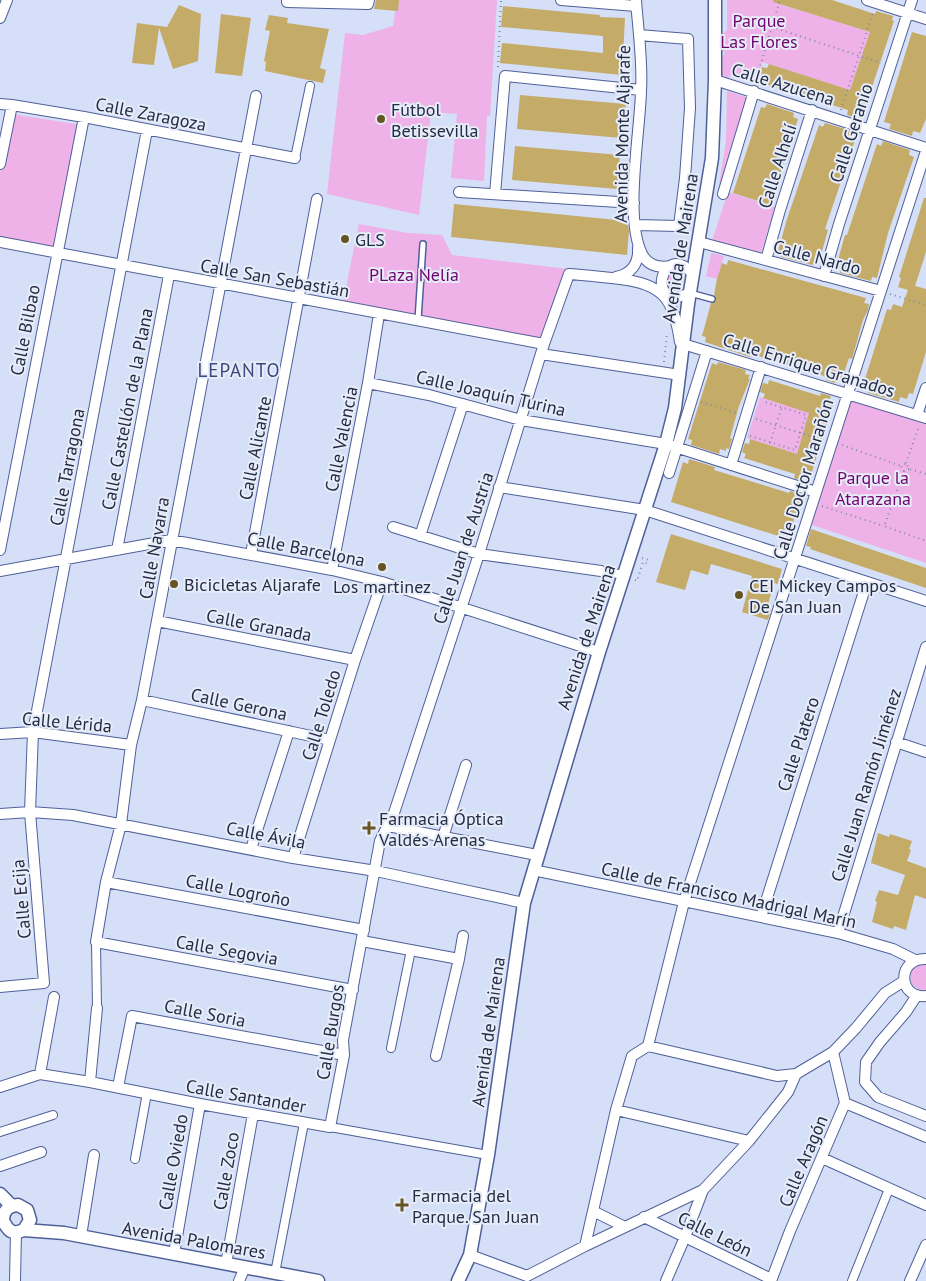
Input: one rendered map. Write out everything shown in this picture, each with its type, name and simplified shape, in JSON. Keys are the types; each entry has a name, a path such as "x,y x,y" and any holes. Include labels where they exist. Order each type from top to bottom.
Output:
{"street":[{"path":"0,18 7,0"},
{"path":"561,0 636,3"},
{"name":"Avenida de Mairena","path":"458,1281 470,1255 488,1155 524,903 532,870 644,510 672,446 690,293 712,158 715,80 715,0"},
{"name":"Calle Geranio","path":"824,276 839,224 912,0"},
{"path":"287,1 368,2"},
{"path":"875,2 926,19"},
{"name":"Avenida Monte Aljarafe","path":"636,3 642,90 634,204 638,239"},
{"path":"635,225 679,226 685,178 690,108 688,39 639,35"},
{"path":"495,194 505,76 642,90"},
{"name":"Calle Azucena","path":"715,80 838,118 926,150"},
{"path":"295,158 310,86"},
{"path":"723,194 754,91"},
{"name":"Calle Navarra","path":"97,1008 96,942 106,882 121,824 131,745 142,700 256,96"},
{"name":"Calle Zaragoza","path":"0,104 84,117 295,158"},
{"path":"0,164 12,105"},
{"name":"Calle Alhelí","path":"766,260 812,110"},
{"name":"Calle Bilbao","path":"0,550 84,117"},
{"name":"Calle Tarragona","path":"30,812 33,732 147,130"},
{"name":"Calle Doctor Marañón","path":"648,1046 684,902 926,150"},
{"path":"459,192 634,204"},
{"name":"Calle Alicante","path":"251,554 317,199"},
{"path":"638,239 640,268 645,278 666,299 676,319 682,359"},
{"path":"638,239 644,258 656,266"},
{"name":"Calle San Sebastián","path":"0,242 418,321 543,349 680,375"},
{"name":"Calle Nardo","path":"699,242 880,291"},
{"path":"626,274 633,267 638,257"},
{"path":"610,278 640,268 656,266 683,266 693,274"},
{"path":"671,266 664,271 661,282 664,290 670,296 678,298 690,293"},
{"name":"Calle Juan de Austria","path":"376,871 380,841 394,813 462,607 543,349 569,274 639,281 670,296"},
{"name":"Calle Castellón de la Plana","path":"117,550 169,275"},
{"name":"Calle Valencia","path":"332,570 368,383 379,314"},
{"name":"Calle Enrique Granados","path":"683,344 922,417"},
{"path":"669,473 672,446 692,399 707,351"},
{"path":"731,465 761,367"},
{"name":"Calle Joaquín Turina","path":"368,383 429,395 520,420 672,446 816,492"},
{"path":"922,417 926,388"},
{"path":"420,536 463,404"},
{"path":"499,487 644,510 926,601"},
{"path":"392,527 479,554 624,575"},
{"name":"Calle Barcelona","path":"0,571 171,540 332,570 382,582 599,652"},
{"name":"Calle Toledo","path":"294,858 355,660 382,582"},
{"name":"Calle Platero","path":"761,917 866,582"},
{"name":"Calle Granada","path":"157,621 355,660"},
{"name":"Calle Juan Ramón Jiménez","path":"838,933 926,647"},
{"name":"Calle Gerona","path":"142,700 330,740"},
{"path":"251,849 289,731"},
{"name":"Calle Lérida","path":"0,734 33,732 131,745"},
{"path":"896,742 926,752"},
{"path":"443,836 466,765"},
{"name":"Calle Ávila","path":"0,814 30,812 73,815 294,858 376,871 524,903"},
{"name":"Calle Ecija","path":"0,987 44,983 30,812"},
{"path":"388,826 537,855"},
{"name":"Calle de Francisco Madrigal Marín","path":"532,870 838,933 893,949 921,960"},
{"name":"Calle Burgos","path":"330,1128 344,1056 342,1040 376,871"},
{"name":"Calle Logroño","path":"106,882 364,930"},
{"path":"436,1056 463,936"},
{"path":"362,941 459,959"},
{"name":"Calle Segovia","path":"96,942 353,990"},
{"path":"391,1048 411,950"},
{"path":"921,960 908,966 905,971 904,981 908,990 922,995 880,1042 866,1062 865,1082 878,1097 926,1116"},
{"path":"585,1246 616,1110 632,1056 648,1046 777,1076 796,1074 833,1052 885,993 904,981"},
{"path":"40,1074 54,997"},
{"path":"90,1082 97,1008"},
{"name":"Calle Soria","path":"118,1087 132,1016 344,1056"},
{"name":"Calle Aragón","path":"771,1281 790,1231 845,1103 833,1052"},
{"name":"Calle Santander","path":"0,1087 40,1074 330,1128 488,1155"},
{"path":"666,1281 703,1190 749,1140 788,1092 796,1074"},
{"path":"135,1159 147,1093"},
{"path":"845,1103 926,1137"},
{"name":"Calle Oviedo","path":"174,1254 200,1104"},
{"path":"616,1110 749,1140"},
{"path":"0,1132 53,1114"},
{"name":"Calle Zoco","path":"226,1264 253,1114"},
{"path":"275,1273 304,1123"},
{"path":"0,1166 41,1152"},
{"path":"81,1236 94,1155"},
{"path":"822,1158 926,1205"},
{"path":"852,1281 890,1189"},
{"path":"470,1255 526,1278 585,1246 703,1190"},
{"path":"0,1194 12,1206 22,1207 29,1215 64,1233"},
{"path":"12,1206 5,1211 1,1218 6,1228 20,1231 64,1233"},
{"path":"593,1211 624,1227"},
{"path":"17,1281 20,1231 30,1220 29,1215"},
{"name":"Calle León","path":"644,1217 771,1281"},
{"name":"Avenida Palomares","path":"64,1233 311,1280"},
{"path":"910,1281 926,1245"},
{"path":"239,1281 245,1267"}],"lane":[{"path":"418,321 423,244"},
{"path":"690,293 712,299"}],"path":[{"path":"501,0 498,75 505,76"},
{"path":"754,91 754,85 780,0"},
{"path":"838,118 875,2"},
{"path":"772,27 890,66"},
{"name":"Calle Nardo","path":"880,291 926,305"},
{"path":"662,372 668,329"},
{"path":"741,433 795,450 806,415 752,398"},
{"path":"692,399 832,442 901,466 904,471"},
{"path":"770,442 782,407"},
{"path":"901,466 906,464 922,417"},
{"path":"906,464 909,468 926,474"},
{"path":"884,526 904,471 909,468"},
{"path":"812,503 926,541"},
{"path":"640,558 648,562 643,562 637,581 634,580 640,558"}],"green space":[{"path":"397,0 497,0 490,116 487,116 484,181 451,178 457,114 431,112 419,215 327,194 345,33 363,35 393,26"},
{"name":"Parque Las Flores","path":"727,0 780,0 779,4 870,32 850,90 762,62 755,82 731,74 728,79 720,73 723,65 721,60 725,54 721,46 724,37 723,33 727,30"},
{"path":"727,91 747,99 719,193 726,141"},
{"path":"12,114 82,125 55,250 0,241 0,173"},
{"path":"728,192 775,207 761,253 712,241"},
{"name":"PLaza Nelía","path":"359,224 408,233 442,235 452,255 568,269 542,339 343,302"},
{"path":"712,253 724,256 717,279 706,276"},
{"path":"676,271 683,273 682,288 677,291 671,288 667,282 669,275"},
{"name":"Parque la Atarazana","path":"847,394 926,418 926,563 806,523"},
{"path":"760,397 810,413 797,454 747,438"},
{"path":"919,965 926,965 926,990 915,987 910,978 912,970"}],"building":[{"path":"376,0 399,0 398,11 374,9"},
{"path":"773,0 832,0 875,14 876,11 893,16 892,20 894,21 863,114 858,112 856,118 847,115 848,110 762,83 764,78 759,76 762,67 767,68 769,64 850,90 870,32 773,2"},
{"path":"179,5 201,14 198,61 173,69 159,28 154,65 132,63 137,23 167,27"},
{"path":"503,6 625,18 622,75 500,63 502,43 603,53 603,36 501,27"},
{"path":"221,14 251,18 242,76 215,73"},
{"path":"269,15 288,18 287,23 329,29 320,68 326,70 323,83 265,71 266,62 264,61 270,31 265,30"},
{"path":"912,32 926,36 926,119 920,133 913,131 912,136 889,129 891,124 884,122"},
{"path":"520,95 626,104 622,138 517,129"},
{"path":"767,104 794,113 793,117 798,119 770,205 733,193 761,107 765,108"},
{"path":"825,123 852,131 851,136 856,137 825,229 828,230 819,262 814,261 813,265 781,257 783,252 778,251 819,125 823,127"},
{"path":"883,141 910,150 909,155 914,157 888,233 877,278 872,277 871,281 840,273 841,268 836,267 845,235 847,235 877,144 881,146"},
{"path":"515,146 620,155 617,189 512,180"},
{"path":"924,198 926,198 926,252 915,286 926,289 926,352 913,394 909,393 907,399 900,397 899,402 868,393 869,381 865,379 887,309 891,310 893,304 902,307 908,290 898,287 901,278 899,277"},
{"path":"454,204 627,221 629,231 627,255 451,237"},
{"path":"728,260 866,298 864,303 869,304 868,310 863,320 852,359 849,358 842,379 837,378 835,383 826,380 827,377 812,372 751,354 750,357 705,342 706,337 702,336 711,303 716,301 714,295 717,279 722,263 727,265"},
{"path":"718,362 746,370 745,374 750,375 739,406 730,438 732,439 729,449 726,448 726,451 720,449 719,454 691,445 692,440 688,439 712,363 717,365"},
{"path":"769,380 820,396 821,393 831,396 829,401 834,402 810,478 805,476 803,481 794,478 795,474 744,458 746,454 742,452 745,443 749,444 750,439 797,454 809,413 763,398 765,394 760,392 763,383 768,384"},
{"path":"689,459 715,467 714,470 789,493 790,491 799,494 798,498 803,500 799,510 797,510 788,539 671,502 683,462 688,464"},
{"path":"811,529 926,568 926,588 810,549 811,547 806,546"},
{"path":"671,534 782,569 778,584 774,583 767,608 771,609 768,620 742,612 752,576 711,564 708,575 691,570 685,590 656,582"},
{"path":"878,833 889,837 890,834 912,841 907,861 926,868 926,899 915,895 906,930 894,926 893,929 872,922 877,902 875,901 879,890 898,895 905,875 871,863"}],"place":[{"name":"Fútbol Betissevilla","path":"381,119"},
{"name":"GLS","path":"345,239"},
{"name":"Los martinez","path":"382,567"},
{"name":"Bicicletas Aljarafe","path":"174,584"},
{"name":"CEI Mickey Campos De San Juan","path":"739,595"},
{"name":"Farmacia Óptica Valdés Arenas","path":"369,828"},
{"name":"Farmacia del Parque. San Juan","path":"402,1205"}],"district":[{"name":"LEPANTO","path":"239,370"}]}
